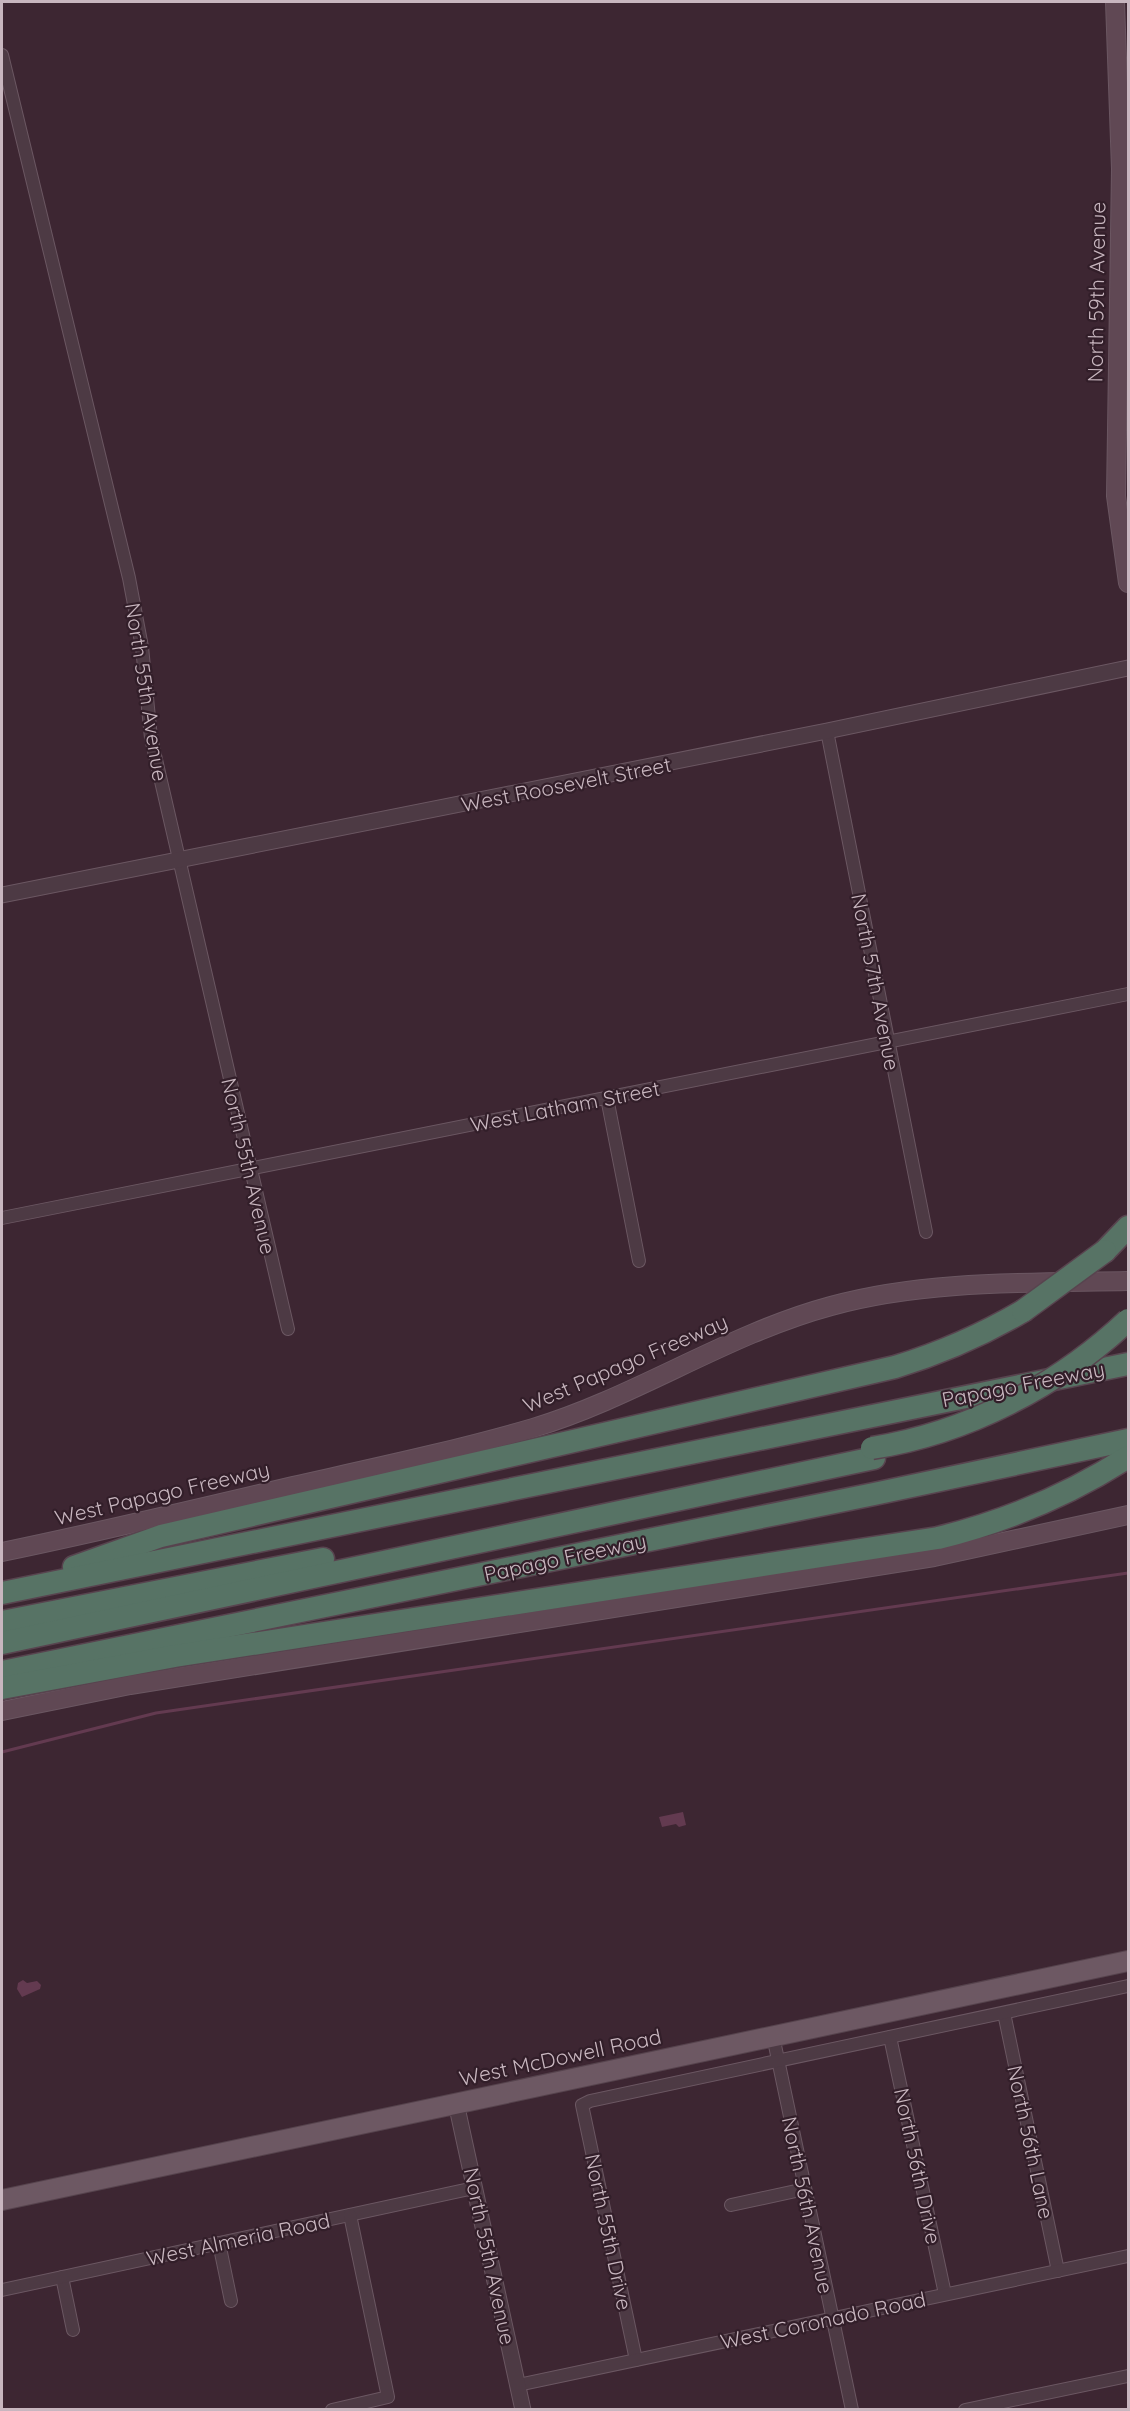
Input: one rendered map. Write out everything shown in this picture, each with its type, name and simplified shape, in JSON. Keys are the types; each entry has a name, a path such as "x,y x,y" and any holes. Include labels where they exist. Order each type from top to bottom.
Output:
{"highway":[{"path":"2,1593 161,1536 923,1359 976,1337 1023,1311 1105,1251 1128,1227"},
{"path":"2,1643 873,1453 924,1437 1008,1404 1085,1358 1128,1320"},
{"path":"2,1622 955,1438 1015,1414 1072,1380 1128,1336"},
{"name":"Papago Freeway","path":"2,1593 1128,1364"},
{"name":"Papago Freeway","path":"2,1672 1128,1440"},
{"path":"874,1494 1128,1450"},
{"path":"2,1688 187,1654 938,1538 990,1524 1062,1496 1128,1457"}],"main road":[{"name":"North 59th Avenue","path":"1115,2 1121,169 1116,496 1128,583"},
{"name":"West Papago Freeway","path":"2,1552 397,1463 536,1427 609,1399 760,1331 830,1306 928,1288 1128,1281"},
{"path":"2,1711 130,1685 934,1557 1128,1515"},
{"name":"West McDowell Road","path":"2,2200 1128,1961"}],"street":[{"name":"North 55th Avenue","path":"2,55 129,578 142,646 151,738 288,1329"},
{"name":"West Roosevelt Street","path":"2,895 827,732 1128,668"},
{"name":"North 57th Avenue","path":"827,732 926,1232"},
{"name":"West Latham Street","path":"2,1218 1128,994"},
{"path":"607,1098 639,1261"},
{"path":"778,2061 1128,1986"},
{"name":"North 56th Lane","path":"1004,2013 1058,2271"},
{"name":"North 56th Avenue","path":"773,2036 852,2409"},
{"name":"North 56th Drive","path":"890,2037 945,2294"},
{"name":"North 55th Drive","path":"636,2360 582,2105 590,2101 778,2061"},
{"name":"North 55th Avenue","path":"456,2103 523,2409"},
{"name":"West Almeria Road","path":"2,2290 474,2188"},
{"path":"731,2205 805,2189"},
{"path":"332,2409 388,2397 350,2215"},
{"path":"219,2243 231,2301"},
{"name":"West Coronado Road","path":"518,2385 1128,2256"},
{"path":"62,2277 73,2330"},
{"path":"965,2409 1128,2376"}],"shaded area":[{"path":"683,1812 686,1825 679,1827 676,1824 662,1827 659,1817"},
{"path":"23,1980 27,1983 37,1981 41,1985 40,1989 22,1997 17,1989 18,1983"}],"waterway":[{"path":"2,1752 156,1713 1128,1573"}]}
